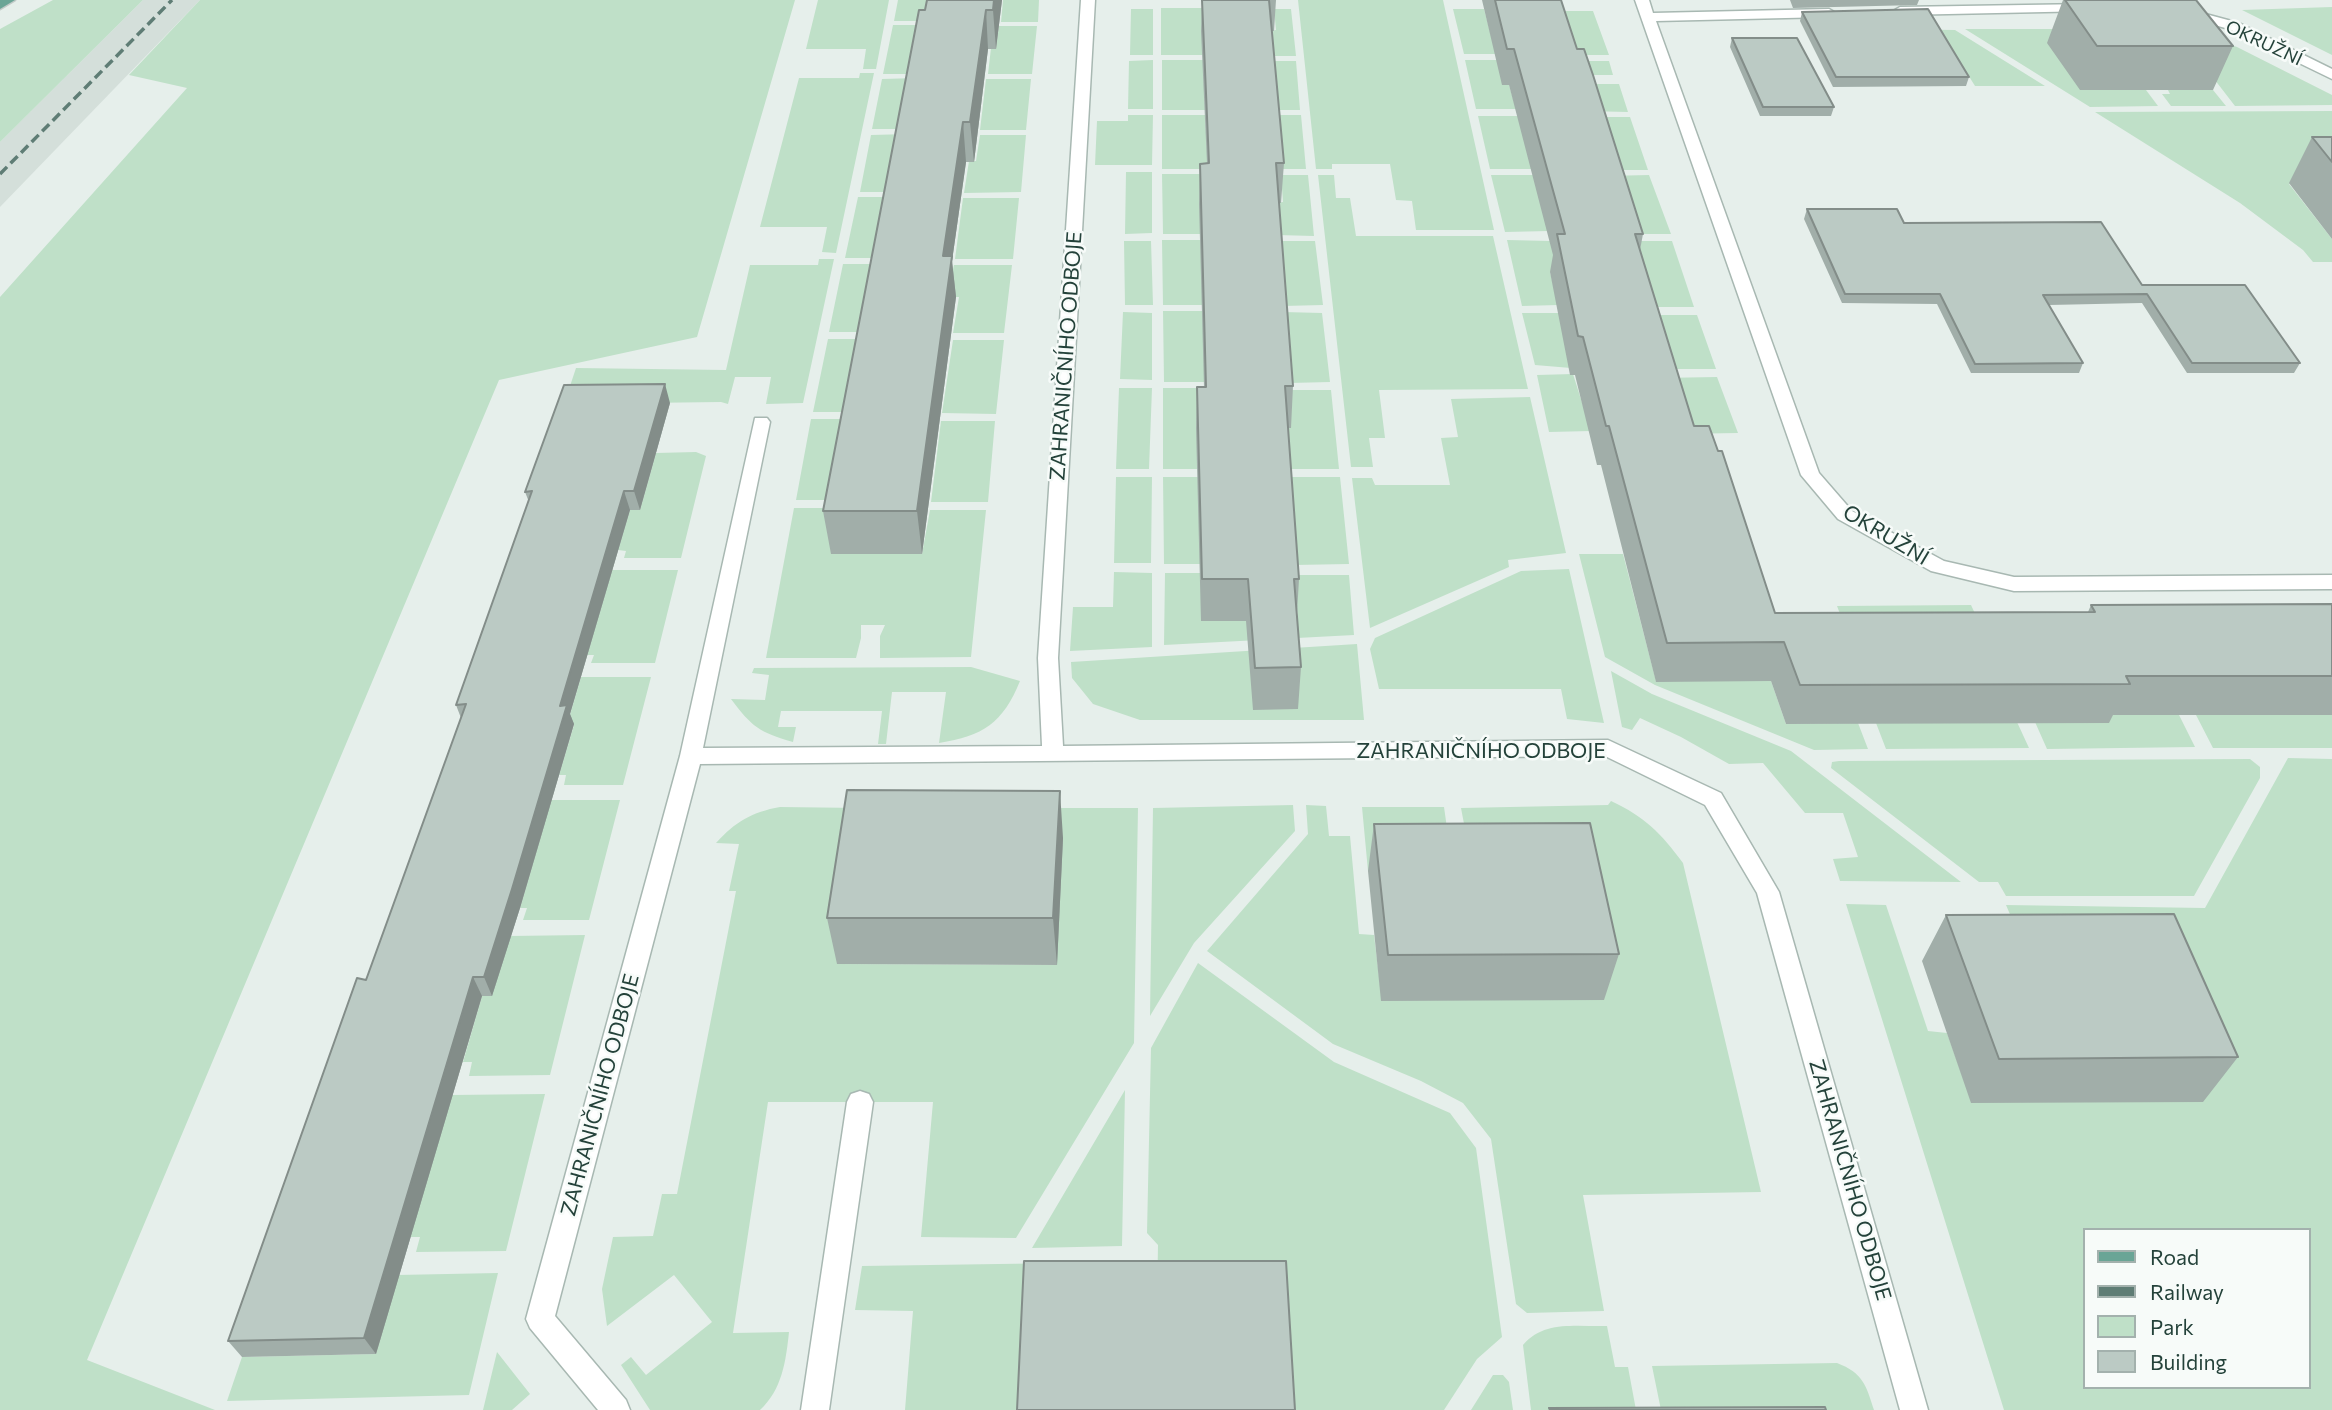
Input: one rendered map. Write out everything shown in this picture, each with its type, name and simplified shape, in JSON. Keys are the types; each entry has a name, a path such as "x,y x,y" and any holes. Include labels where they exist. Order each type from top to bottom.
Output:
{"main road":[{"path":"0,5 8,0"}],"street":[{"name":"ZAHRANIČNÍHO ODBOJE","path":"1053,754 1048,657 1088,0"},
{"path":"1879,11 2104,8"},
{"name":"OKRUŽNÍ","path":"1839,12 1646,9 1810,475 1845,515 1938,566 2014,584 2332,582"},
{"name":"OKRUŽNÍ","path":"2166,10 2234,26 2332,75"},
{"name":"ZAHRANIČNÍHO ODBOJE","path":"616,1410 540,1320 691,756 761,422"},
{"name":"ZAHRANIČNÍHO ODBOJE","path":"691,756 1608,748 1713,799 1768,892 1914,1410"},
{"path":"815,1410 860,1102"}],"shaded area":[{"path":"143,0 200,0 0,207 0,142"}],"green space":[{"path":"53,0 143,0 0,142 0,29"},
{"path":"200,0 795,0 697,337 499,380 87,1360 215,1410 0,1410 0,297 187,88 129,75"},
{"path":"818,0 889,0 876,69 863,69 866,49 806,49"},
{"path":"898,0 939,0 936,21 894,21"},
{"path":"1003,0 1039,0 1038,22 1001,22"},
{"path":"1298,0 1443,0 1494,230 1416,230 1412,201 1396,200 1390,164 1332,164 1332,169 1316,169"},
{"path":"2332,7 2332,55 2242,10"},
{"path":"1161,8 1209,8 1203,55 1161,55"},
{"path":"1131,9 1153,9 1153,55 1130,55"},
{"path":"1274,9 1291,9 1296,56 1271,56 1269,31 1276,30"},
{"path":"1453,9 1484,9 1496,54 1464,54"},
{"path":"1549,11 1593,11 1609,55 1563,55"},
{"path":"893,25 935,25 918,74 883,74"},
{"path":"999,26 1037,26 1032,74 988,74 991,48 996,48"},
{"path":"1883,29 1955,30 2045,86 1975,86 1957,57 1916,57"},
{"path":"1965,29 2158,29 2209,37 2237,47 2332,95 2332,105 2235,106 2201,62 2146,90 2158,106 2090,107"},
{"path":"1153,60 1153,109 1128,109 1129,61"},
{"path":"1162,60 1203,60 1205,110 1162,110"},
{"path":"1465,60 1497,60 1509,85 1516,109 1476,109"},
{"path":"1271,61 1296,61 1300,110 1275,110"},
{"path":"1564,61 1609,61 1613,75 1593,75 1595,84 1619,84 1628,112 1585,111"},
{"path":"860,73 874,73 836,253 822,252 827,227 760,227 799,78 859,78"},
{"path":"917,78 909,129 872,129 882,79"},
{"path":"986,79 1031,79 1026,130 980,130"},
{"path":"2168,90 2213,90 2226,106 2171,106 2162,94 2170,94"},
{"path":"2332,111 2332,183 2289,184 2332,239 2332,262 2313,262 2303,250 2240,203 2095,112"},
{"path":"1128,115 1153,115 1152,165 1095,165 1097,121 1128,121"},
{"path":"1162,115 1205,115 1208,169 1162,169"},
{"path":"1275,115 1301,115 1306,169 1279,169"},
{"path":"1478,116 1518,116 1532,169 1490,169"},
{"path":"1588,117 1630,117 1648,170 1605,170"},
{"path":"909,134 890,192 860,192 871,135"},
{"path":"980,135 1026,135 1021,192 964,193 969,161 976,161"},
{"path":"1126,172 1152,172 1152,233 1125,234"},
{"path":"1162,174 1207,174 1202,234 1163,234"},
{"path":"1281,175 1308,175 1314,236 1277,235 1273,203 1283,202"},
{"path":"1318,175 1334,175 1336,198 1350,198 1356,236 1493,236 1528,389 1379,390 1385,438 1369,438 1373,467 1351,467"},
{"path":"1491,175 1534,175 1549,231 1505,232"},
{"path":"1649,175 1671,234 1626,234 1606,176"},
{"path":"858,197 889,197 878,258 845,258"},
{"path":"963,198 1019,198 1013,259 955,259"},
{"path":"1162,240 1202,240 1204,305 1163,305"},
{"path":"1507,240 1551,241 1558,272 1550,272 1558,305 1522,306"},
{"path":"1124,241 1151,241 1153,305 1125,305"},
{"path":"1277,241 1315,241 1323,305 1283,306"},
{"path":"1628,241 1672,241 1694,307 1640,307"},
{"path":"819,259 834,259 803,403 766,404 771,377 735,377 728,404 564,404 576,368 726,370 750,265 818,265"},
{"path":"843,264 877,264 871,332 829,332"},
{"path":"954,265 1012,265 1004,333 953,333 959,297 947,297"},
{"path":"1163,311 1204,311 1207,382 1164,382"},
{"path":"1123,312 1152,313 1152,380 1120,379"},
{"path":"1283,312 1322,313 1330,382 1289,383"},
{"path":"1522,313 1559,313 1571,368 1535,365"},
{"path":"1643,315 1697,315 1716,369 1659,369"},
{"path":"828,339 870,339 857,412 813,412"},
{"path":"953,340 1004,340 996,414 942,413"},
{"path":"1573,374 1591,431 1549,432 1537,375"},
{"path":"1717,377 1738,433 1678,434 1660,378"},
{"path":"1119,388 1152,388 1149,469 1116,469"},
{"path":"1163,388 1206,388 1198,469 1163,469"},
{"path":"1290,390 1331,390 1339,469 1287,469 1285,428"},
{"path":"1530,397 1566,553 1508,560 1509,567 1370,628 1352,478 1372,478 1375,485 1450,485 1441,438 1458,437 1451,399"},
{"path":"811,419 855,419 842,500 796,500"},
{"path":"941,421 995,421 988,502 931,502"},
{"path":"696,452 706,456 681,558 624,558 626,551 618,550 630,510 640,510 656,453"},
{"path":"1116,477 1152,477 1151,563 1114,563"},
{"path":"1163,477 1198,477 1202,564 1164,564"},
{"path":"1288,477 1340,477 1349,564 1294,565"},
{"path":"794,508 840,508 922,554 930,510 986,510 971,657 880,658 880,636 885,625 861,625 856,658 766,658"},
{"path":"1579,554 1623,554 1656,681 1771,681 1786,724 1858,723 1868,749 1814,750 1655,685 1605,657"},
{"path":"1569,569 1604,723 1567,719 1561,689 1379,689 1370,649 1375,638 1521,571"},
{"path":"612,570 678,570 655,663 591,663 594,655 587,655"},
{"path":"1114,572 1152,573 1152,647 1070,651 1073,607 1113,607"},
{"path":"1165,573 1202,573 1202,621 1298,620 1295,575 1349,575 1354,635 1164,645"},
{"path":"1971,605 1992,650 1854,651 1837,606"},
{"path":"1357,644 1364,720 1140,720 1093,704 1072,678 1071,662"},
{"path":"971,667 1020,681 1006,707 990,725 968,736 939,743 946,692 892,692 886,744 878,744 882,711 781,711 778,727 796,727 793,742 757,727 731,699 765,700 769,675 752,673 754,668"},
{"path":"1611,671 1652,694 1791,751 1961,882 1840,881 1833,859 1858,857 1843,813 1805,813 1763,763 1729,764 1640,718 1632,730 1622,727"},
{"path":"581,677 651,677 623,785 564,785 566,775 559,775 574,725 567,725"},
{"path":"2332,714 2332,748 2213,748 2196,715"},
{"path":"2105,715 2179,715 2195,747 2047,749 2035,722"},
{"path":"2017,722 2029,748 1886,749 1876,723"},
{"path":"2288,758 2332,759 2332,1410 2004,1410 1846,904 1886,905 1928,1031 1947,1033 1972,1103 2030,961 2006,905 2205,908"},
{"path":"2250,759 2260,767 2260,778 2194,896 2006,896 1998,882 1979,882 1831,768 1832,762 1839,761"},
{"path":"551,800 620,800 589,920 523,920 527,908 520,908"},
{"path":"1611,801 1634,813 1652,827 1683,863 1761,1192 1583,1195 1604,1311 1527,1313 1516,1304 1491,1139 1463,1103 1421,1081 1333,1044 1207,951 1308,834 1306,805 1326,806 1329,836 1350,836 1359,934 1374,935 1382,1001 1473,871 1461,808 1608,805"},
{"path":"1293,805 1295,831 1194,943 1150,1016 1153,808"},
{"path":"780,807 943,809 837,964 1056,965 963,808 1138,808 1134,1043 1016,1238 921,1237 933,1102 768,1102 733,1333 789,1332 778,1384 760,1410 650,1410 621,1365 631,1357 646,1375 712,1322 674,1275 607,1326 602,1289 613,1237 653,1236 662,1194 677,1194 736,891 729,891 739,844 716,843 745,819"},
{"path":"1362,807 1444,807 1452,863 1368,871"},
{"path":"585,935 550,1075 469,1076 472,1062 463,1062 482,996 492,995 510,936"},
{"path":"1198,963 1334,1062 1450,1113 1476,1148 1502,1337 1477,1359 1444,1410 1288,1410 1157,1303 1158,1245 1147,1233 1151,1048"},
{"path":"1125,1090 1122,1246 1032,1248"},
{"path":"545,1094 506,1251 416,1252 420,1237 410,1237 451,1095"},
{"path":"1135,1262 1024,1410 905,1410 913,1311 855,1310 862,1266"},
{"path":"498,1273 469,1395 227,1401 242,1357 376,1354 397,1275"},
{"path":"1607,1326 1615,1367 1628,1367 1636,1410 1531,1410 1523,1345 1531,1337 1551,1328"},
{"path":"497,1352 530,1394 512,1410 483,1410"},
{"path":"1837,1363 1853,1371 1862,1381 1874,1410 1661,1410 1652,1366"},
{"path":"1493,1375 1503,1375 1509,1382 1513,1410 1471,1410"}],"building":[{"path":"927,0 994,0 993,10 986,10 970,122 963,122 943,256 952,256 917,511 823,511 919,10 925,10"},
{"path":"1202,0 1269,0 1284,163 1276,163 1293,386 1285,386 1299,579 1294,579 1301,667 1255,668 1248,579 1202,579 1197,387 1206,387 1200,164 1209,163"},
{"path":"1495,0 1561,0 1577,49 1584,49 1643,234 1635,234 1694,426 1709,426 1718,451 1722,451 1775,613 2095,612 2091,605 2332,604 2332,676 2126,676 2130,684 1800,685 1784,642 1667,643 1609,426 1606,426 1583,337 1578,336 1557,234 1565,234 1514,49 1507,49"},
{"path":"2065,0 2196,0 2233,46 2097,46"},
{"path":"1928,9 1969,77 1836,77 1802,12"},
{"path":"1732,38 1797,38 1834,107 1763,107"},
{"path":"2312,137 2332,137 2332,162"},
{"path":"1807,209 1897,209 1904,223 2101,222 2142,285 2245,285 2300,363 2192,363 2147,294 2043,295 2083,363 1975,364 1940,294 1845,294"},
{"path":"665,384 634,491 624,491 560,706 567,705 512,889 484,977 473,977 364,1338 228,1341 357,978 366,980 466,704 456,705 532,491 525,492 564,385"},
{"path":"847,790 1060,791 1053,918 827,918"},
{"path":"1590,823 1619,954 1388,955 1374,824"},
{"path":"2174,914 2238,1057 1999,1059 1946,915"},
{"path":"1024,1261 1286,1261 1295,1410 1017,1410"},
{"path":"1825,1407 1826,1410 1549,1408"}],"railway":[{"path":"0,174 172,0"}]}
